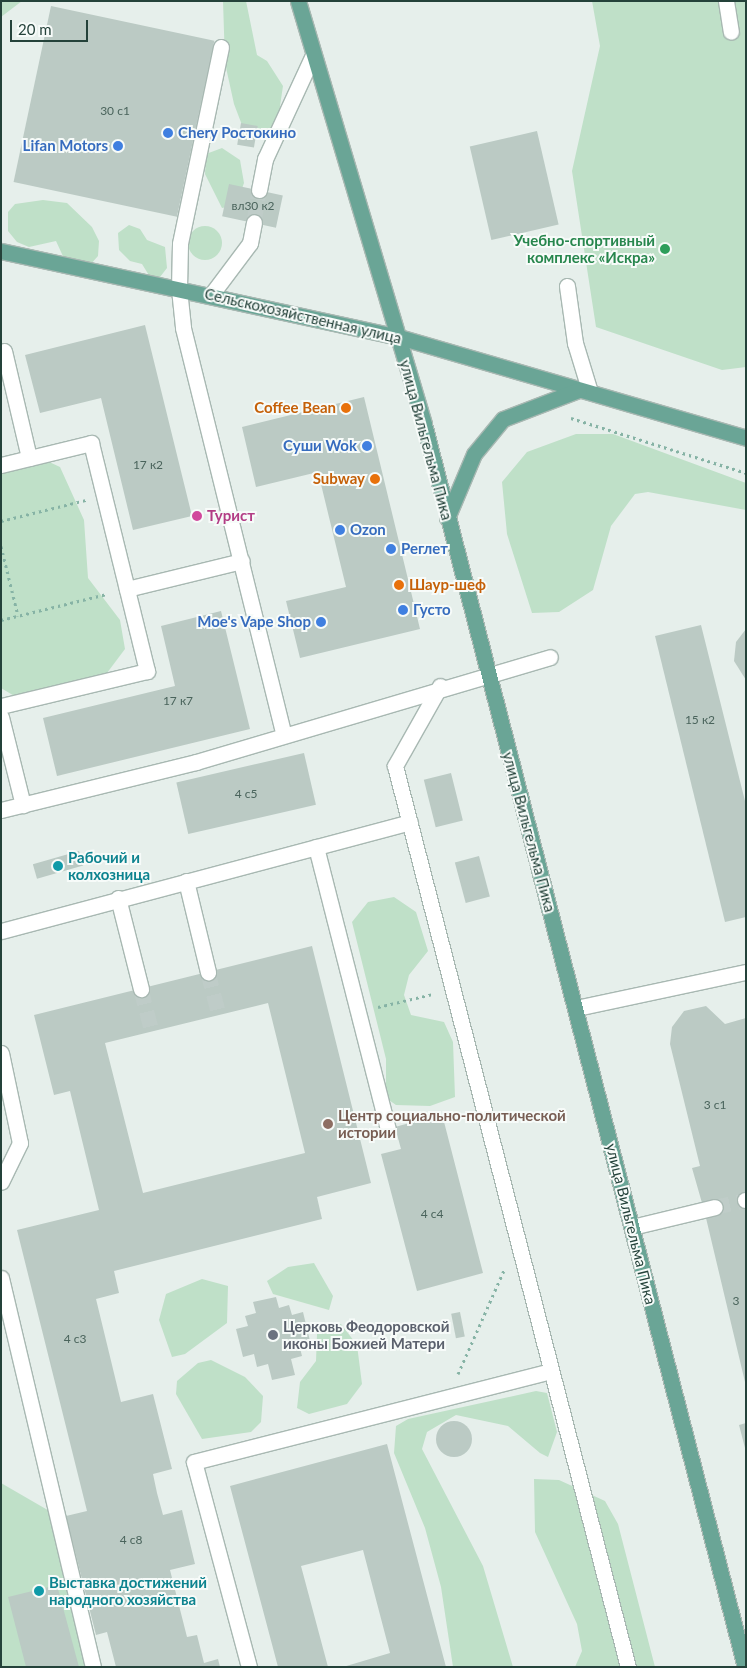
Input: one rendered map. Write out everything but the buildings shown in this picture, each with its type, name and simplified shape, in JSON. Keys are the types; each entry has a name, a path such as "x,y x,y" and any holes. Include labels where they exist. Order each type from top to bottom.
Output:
{"main road":[{"name":"улица Вильгельма Пика","path":"298,1 399,337 576,1008 745,1667"},
{"name":"Сельскохозяйственная улица","path":"1,251 399,337 746,438"},
{"path":"446,518 474,454 503,419 585,391"}],"lane":[{"path":"726,1 731,32"},
{"path":"221,46 180,244 179,289 183,328 284,735"},
{"path":"259,190 265,159 313,55"},
{"path":"211,295 250,243 254,222"},
{"path":"567,286 585,391"},
{"path":"4,351 29,458"},
{"path":"1,465 91,443 148,671 1,706"},
{"path":"127,589 242,561"},
{"path":"1,810 196,762 440,686 550,657"},
{"path":"440,686 395,766 628,1667"},
{"path":"1,717 23,805"},
{"path":"1,931 118,898 410,822"},
{"path":"316,846 388,1129"},
{"path":"186,881 208,972"},
{"path":"118,898 141,988"},
{"path":"576,1008 744,969"},
{"path":"1,1053 20,1143 1,1182"},
{"path":"632,1227 715,1207"},
{"path":"1,1278 93,1667"},
{"path":"249,1667 194,1462 550,1370"}],"path":[{"path":"571,418 746,473"},
{"path":"1,521 104,495"},
{"path":"1,546 18,616"},
{"path":"1,620 127,589"},
{"path":"358,1012 453,988"},
{"path":"447,1397 518,1239"}],"green space":[{"path":"1,1 22,1 1,17"},
{"path":"223,1 246,1 257,55 267,61 283,86 280,106 285,119 272,142 245,133 234,104 225,63"},
{"name":"Учебно-спортивный комплекс «Искра»","path":"592,1 746,1 746,367 722,370 596,327 572,171 600,46"},
{"path":"222,148 240,160 244,183 236,205 222,208 205,174 206,154"},
{"path":"43,200 67,203 92,227 99,241 98,256 89,266 67,265 56,241 29,247 17,242 8,231 8,212 15,204"},
{"path":"129,225 140,229 147,240 165,247 167,268 160,277 150,277 142,264 130,261 119,250 118,233"},
{"path":"205,226 217,231 222,243 217,255 205,260 193,255 188,243 193,231"},
{"path":"576,434 613,434 746,483 746,510 648,492 635,494 611,526 593,590 559,612 532,613 507,534 502,482 527,452"},
{"path":"47,461 60,467 84,520 88,578 120,620 125,649 107,673 16,697 1,688 1,468"},
{"path":"394,897 416,912 428,951 409,975 404,995 411,1015 444,1022 453,1042 455,1097 430,1106 396,1105 386,1098 386,1059 352,922 368,902"},
{"path":"314,1263 333,1296 329,1310 273,1294 267,1281 288,1267"},
{"path":"202,1279 228,1286 227,1323 185,1354 172,1357 159,1320 166,1294"},
{"path":"341,1324 357,1345 362,1384 347,1404 309,1414 297,1408 300,1382 316,1361 317,1334"},
{"path":"211,1360 245,1377 263,1396 261,1422 251,1432 202,1439 176,1394 177,1381 198,1363"},
{"path":"536,1391 547,1393 557,1432 548,1457 540,1453 508,1426 456,1415 427,1432 422,1449 483,1566 513,1667 453,1667 441,1587 425,1528 394,1453 396,1426 408,1419"},
{"path":"534,1479 559,1480 605,1501 618,1524 655,1667 575,1667 582,1651 577,1624 535,1532"},
{"name":"Выставка достижений народного хозяйства","path":"1,1483 58,1516 98,1667 1,1667"}],"tunnel":[{"path":"254,222 259,190"},
{"path":"208,972 219,1015"},
{"path":"141,989 152,1032"},
{"path":"715,1207 745,1200"}],"place":[{"name":"Chery Ростокино","path":"168,133"},
{"name":"Lifan Motors","path":"118,146"},
{"name":"Учебно-спортивный комплекс «Искра»","path":"665,249"},
{"name":"Coffee Bean","path":"346,408"},
{"name":"Суши Wok","path":"367,446"},
{"name":"Subway","path":"375,479"},
{"name":"Турист","path":"197,516"},
{"name":"Ozon","path":"340,530"},
{"name":"Реглет","path":"391,549"},
{"name":"Шаур-шеф","path":"399,585"},
{"name":"Густо","path":"403,610"},
{"name":"Moe's Vape Shop","path":"321,622"},
{"name":"Рабочий и колхозница","path":"58,866"},
{"name":"Центр социально-политической истории","path":"328,1124"},
{"name":"Церковь Феодоровской иконы Божией Матери","path":"273,1335"},
{"name":"Выставка достижений народного хозяйства","path":"39,1591"}]}
